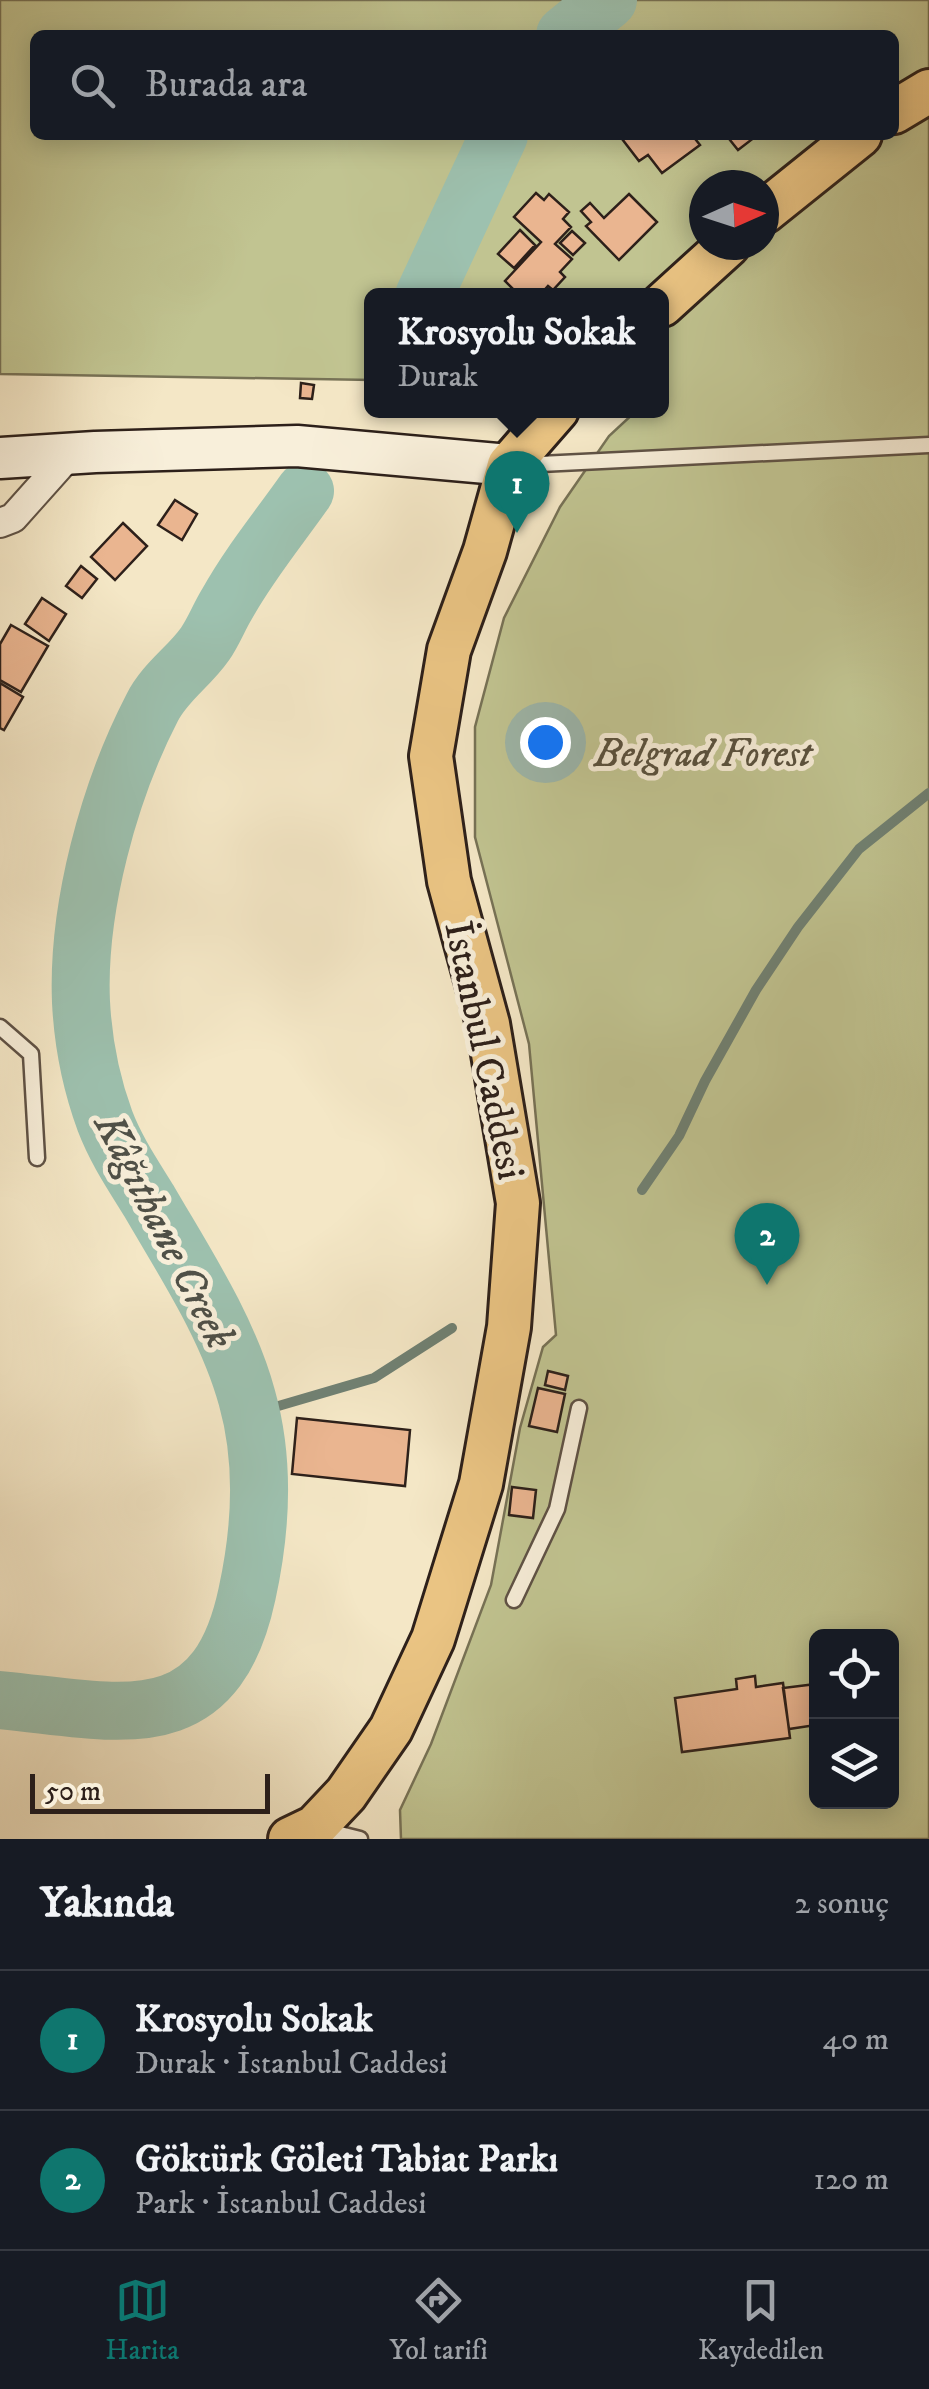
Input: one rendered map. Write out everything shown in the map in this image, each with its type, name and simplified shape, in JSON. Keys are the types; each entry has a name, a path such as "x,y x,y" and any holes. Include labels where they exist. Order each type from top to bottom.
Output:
{"main road":[{"path":"899,109 929,90"},
{"path":"779,200 854,140"},
{"path":"669,299 712,260"},
{"name":"İstanbul Caddesi","path":"302,1833 346,1794 391,1729 432,1638 482,1484 510,1327 518,1203 488,1024 449,882 431,756 450,650 485,551 509,466 550,418"},
{"path":"0,458 297,446 509,466"}],"street":[{"path":"0,523 13,518 71,454"}],"lane":[{"path":"509,466 929,445"},
{"path":"0,1027 31,1054 37,1158"},
{"path":"514,1600 557,1510 579,1408"},
{"path":"302,1833 360,1839"}],"green space":[{"name":"Belgrad Forest","path":"0,0 929,0 929,1839 401,1839 400,1810 431,1744 491,1585 520,1428 543,1347 556,1335 529,1044 475,837 475,727 504,618 560,507 609,436 628,418 669,418 669,288 364,288 364,380 0,374"}],"building":[{"path":"623,140 696,140 700,145 662,173 648,155 639,161"},
{"path":"730,140 751,140 738,150"},
{"path":"536,193 544,200 549,194 569,212 563,219 571,227 555,244 572,259 560,272 565,277 555,288 512,288 505,281 541,242 514,217"},
{"path":"629,194 657,222 619,260 586,226 591,222 581,211 590,203 604,218"},
{"path":"520,230 535,245 514,268 498,254"},
{"path":"572,231 585,243 573,255 560,243"},
{"path":"301,383 314,385 312,399 300,398"},
{"path":"175,500 197,514 182,540 158,525"},
{"path":"123,523 147,546 115,580 91,557"},
{"path":"81,566 97,579 82,598 66,586"},
{"path":"42,598 66,614 49,641 25,624"},
{"path":"11,625 48,646 21,692 0,680 0,644"},
{"path":"0,683 23,697 4,730 0,728"},
{"path":"548,1371 568,1376 565,1390 545,1385"},
{"path":"538,1388 565,1394 557,1432 529,1426"},
{"path":"297,1418 410,1430 405,1486 292,1474"},
{"path":"512,1487 536,1490 533,1518 509,1515"},
{"path":"755,1676 756,1687 783,1683 790,1738 682,1752 675,1698 737,1689 736,1679"},
{"path":"809,1685 809,1726 789,1729 783,1688"}],"waterway":[{"name":"Kâğıthane Creek","path":"571,30 608,0"},
{"name":"Kâğıthane Creek","path":"428,288 497,140"},
{"name":"Kâğıthane Creek","path":"0,1700 121,1711 155,1707 186,1696 211,1675 232,1642 247,1594 259,1496 257,1447 247,1398 217,1321 105,1121 86,1047 81,966 99,851 136,741 157,699 205,644 245,575 305,491"},
{"path":"642,1190 679,1136 756,990 798,927 859,849 929,793"},
{"path":"251,1414 374,1378 452,1328"}],"place":[{"name":"Krosyolu Sokak","path":"517,533"},
{"name":"Göktürk Göleti Tabiat Parkı","path":"767,1285"}]}
